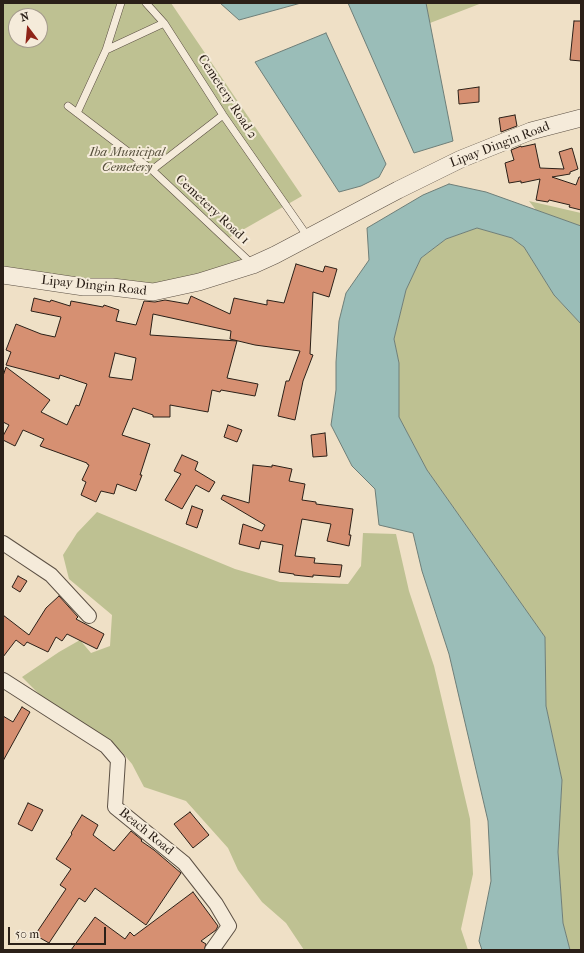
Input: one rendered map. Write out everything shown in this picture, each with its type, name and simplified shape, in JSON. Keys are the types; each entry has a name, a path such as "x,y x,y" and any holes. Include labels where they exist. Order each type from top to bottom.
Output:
{"street":[{"name":"Lipay Dingin Road","path":"3,276 84,287 112,287 153,292 199,282 253,266 421,178 461,159 531,131 581,118"},
{"path":"3,543 51,575 89,616"},
{"name":"Beach Road","path":"3,680 106,746 118,760 115,807 184,863 216,904 227,921 229,926 212,950"}],"lane":[{"path":"77,113 106,50 121,3"},
{"name":"Cemetery Road 2","path":"146,3 164,23 223,115 308,237"},
{"path":"106,50 164,23"},
{"name":"Cemetery Road 1","path":"68,106 152,170 253,266"},
{"path":"152,170 223,115"}],"green space":[{"name":"Iba Municipal Cemetery","path":"3,3 171,3 302,196 225,240 247,262 149,288 3,272"},
{"path":"426,3 482,3 430,23"},
{"path":"529,201 581,213 581,226 536,210"},
{"path":"477,228 512,238 524,247 554,295 581,324 581,950 570,950 563,923 558,852 562,780 546,706 545,637 427,470 399,417 399,363 394,339 406,290 421,258 446,239"},
{"path":"97,512 235,569 280,582 348,584 361,566 363,533 396,534 409,591 434,666 470,819 473,874 461,929 468,950 304,950 286,923 262,902 238,870 228,848 186,801 144,787 132,764 121,751 52,707 22,677 80,640 91,653 110,646 112,615 69,579 63,555 77,533"}],"water":[{"path":"220,3 301,3 239,20"},
{"path":"348,3 426,3 453,141 414,153"},
{"path":"326,33 386,164 379,177 361,186 339,192 255,62"},
{"path":"449,184 486,192 581,226 581,324 554,295 524,247 512,238 477,228 446,239 421,258 406,290 394,339 399,363 399,417 427,470 545,637 546,706 562,780 558,852 563,923 570,950 482,950 479,941 491,881 488,821 449,654 422,571 413,533 379,525 375,489 352,466 331,425 336,390 336,362 339,321 346,293 369,260 367,228 423,195"}],"building":[{"path":"574,21 581,21 581,61 570,60"},
{"path":"479,87 479,102 459,104 458,90"},
{"path":"515,115 517,126 501,132 499,118"},
{"path":"535,144 540,168 564,169 559,152 572,148 578,169 570,172 570,174 552,177 576,185 579,177 581,177 581,210 569,207 570,205 549,200 548,202 536,200 540,179 521,183 521,181 509,183 505,163 514,160 511,150 521,146"},
{"path":"296,264 323,272 325,266 337,269 329,297 313,292 310,354 313,355 303,381 295,420 278,416 286,381 289,381 300,351 255,345 230,339 231,331 153,314 150,335 237,341 227,378 258,384 255,396 221,390 220,392 212,390 208,412 170,405 170,417 153,417 153,415 133,408 122,435 150,444 136,491 117,484 114,494 101,491 96,502 81,495 86,482 82,480 89,465 87,463 40,446 44,439 23,430 15,446 3,440 3,436 9,425 3,422 3,376 6,367 50,400 41,412 67,425 76,405 79,406 87,384 60,375 59,379 6,365 11,352 6,350 16,324 41,334 55,337 61,317 31,311 34,298 50,302 51,300 70,306 71,301 103,307 104,305 119,310 116,321 136,325 144,301 155,302 165,300 188,304 191,296 230,314 234,298 267,305 267,300 284,303","holes":["115,353 136,358 132,380 109,377"]},
{"path":"228,425 242,430 237,442 224,437"},
{"path":"325,433 327,456 313,457 311,435"},
{"path":"182,455 198,462 195,470 215,482 209,492 196,485 182,509 165,500 181,474 174,471"},
{"path":"253,465 272,467 272,465 292,469 289,481 305,484 302,500 316,502 316,504 353,509 349,546 327,541 331,524 302,519 295,556 315,558 314,563 342,565 340,577 313,575 313,577 279,572 283,545 261,541 259,549 239,544 243,524 262,531 265,525 221,499 223,495 249,503"},
{"path":"192,506 203,510 197,528 186,524"},
{"path":"18,576 27,581 20,592 12,587"},
{"path":"59,596 78,617 76,619 104,634 97,649 67,634 62,641 56,637 48,652 27,642 24,646 16,640 3,657 3,615 29,635 46,608"},
{"path":"22,707 30,712 3,761 3,716 13,722"},
{"path":"28,803 43,810 32,831 18,824"},
{"path":"190,812 209,835 193,848 174,824"},
{"path":"82,815 98,825 93,835 114,851 131,831 142,840 141,841 181,873 146,925 95,888 85,902 79,898 49,943 35,935 66,889 60,885 71,869 56,859"},
{"path":"193,892 218,926 216,930 201,941 206,944 204,950 71,950 95,917 125,939 130,932 134,936"}]}
